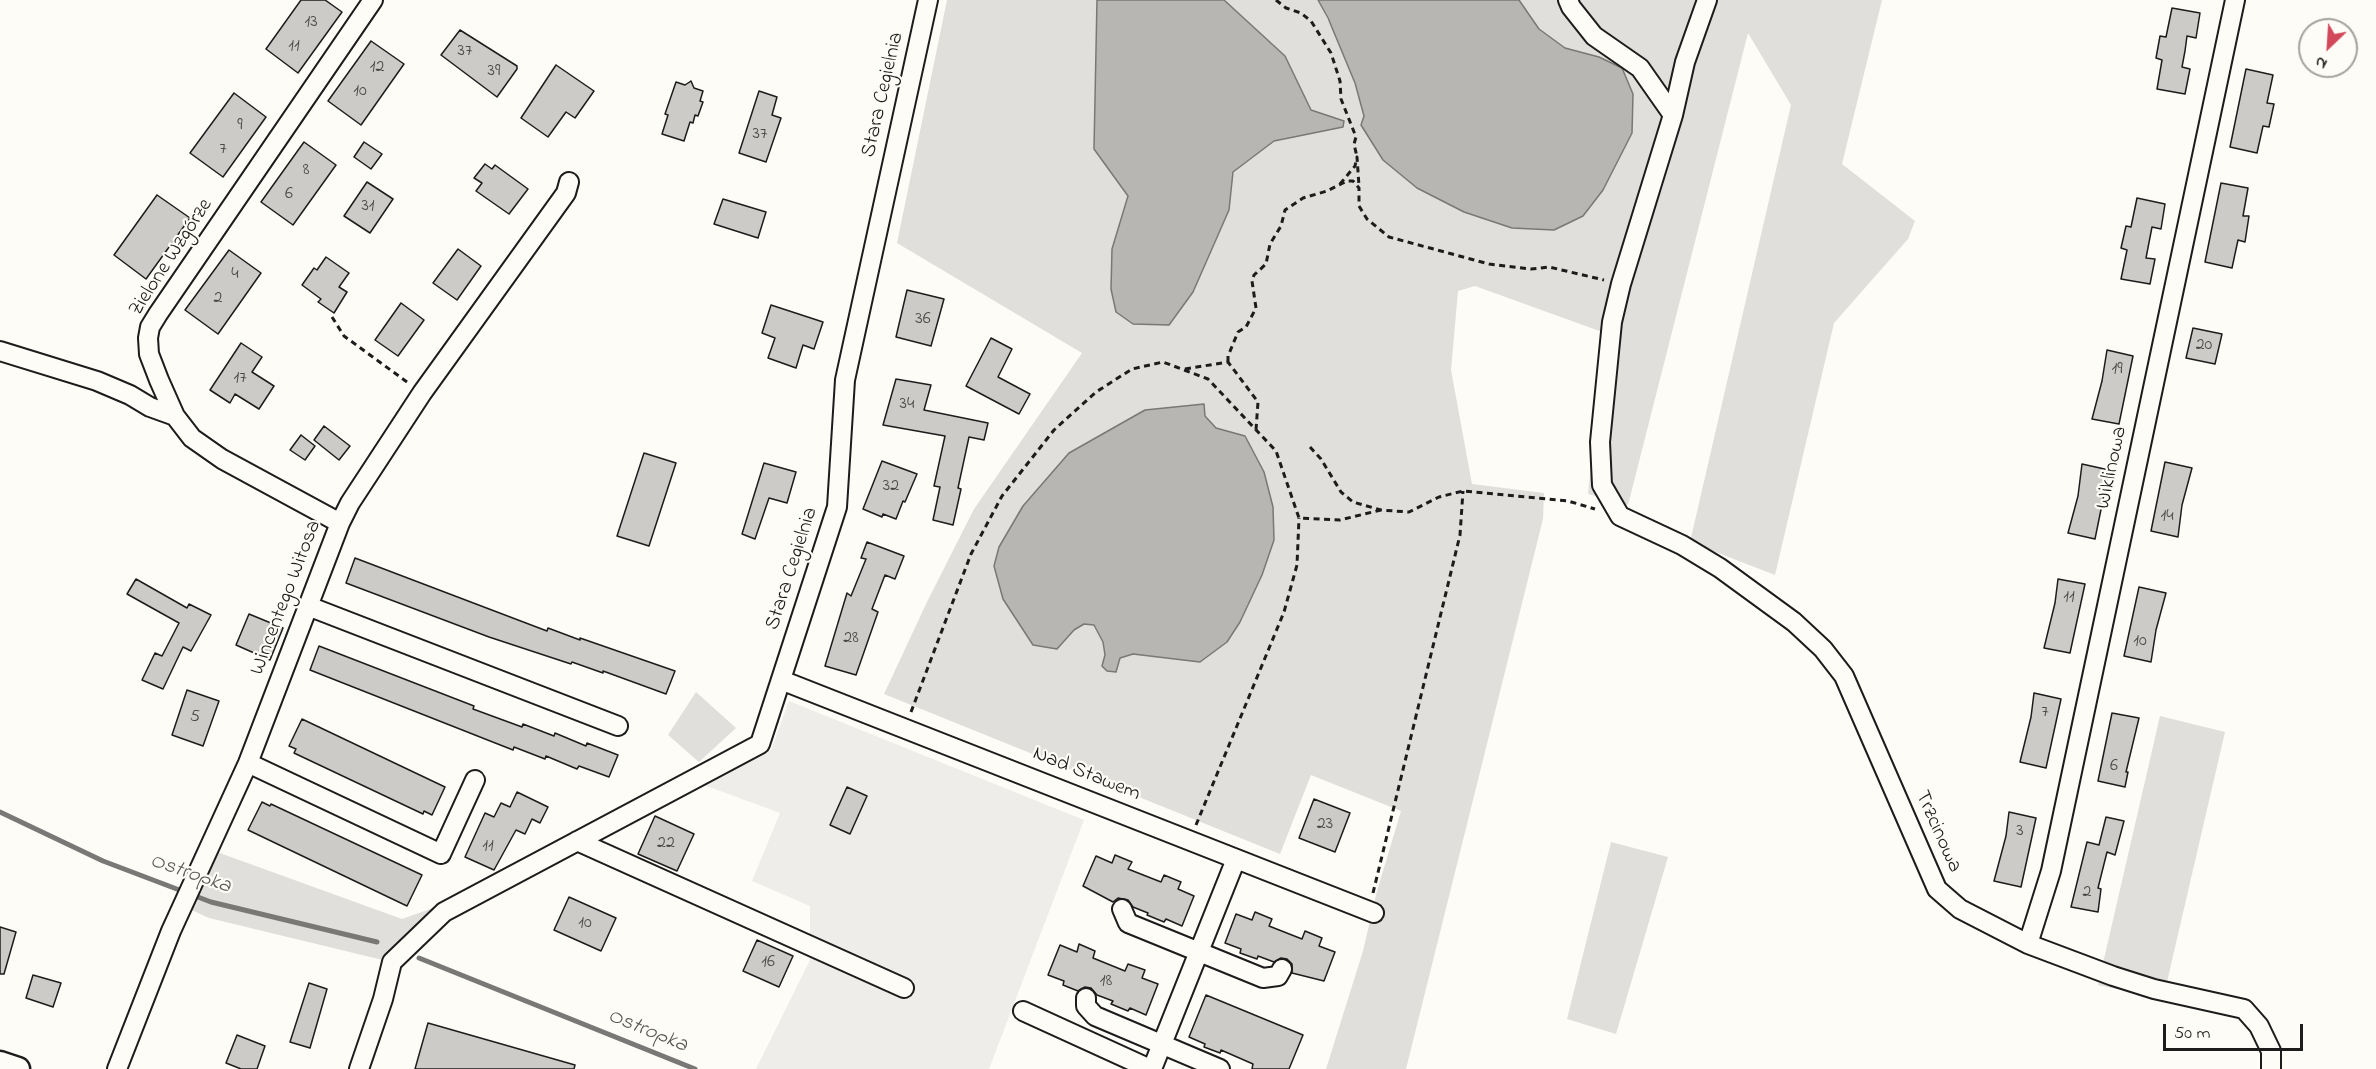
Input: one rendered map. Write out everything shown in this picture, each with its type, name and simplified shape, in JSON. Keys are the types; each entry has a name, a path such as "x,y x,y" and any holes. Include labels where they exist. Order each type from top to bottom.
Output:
{"main road":[{"path":"0,1063 18,1069"}],"street":[{"name":"Zielone Wzgórze","path":"340,523 222,459 192,438 175,416 149,354 148,338 150,327 373,0"},
{"name":"Stara Cegielnia","path":"359,1069 392,962 444,912 760,744 837,507 846,380 928,0"},
{"path":"1568,0 1594,36 1640,68 1672,115"},
{"path":"1620,516 1602,485 1600,442 1612,322 1621,284 1672,115 1685,62 1707,0"},
{"name":"Wiklinowa","path":"2028,944 2051,871 2235,0"},
{"name":"Wincentego Witosa","path":"117,1069 180,910 248,763 340,523 350,503 422,393 566,193 569,182"},
{"path":"0,351 97,381 130,395 150,407 175,416"},
{"name":"Trzcinowa","path":"1620,516 1682,545 1720,568 1794,622 1823,650 1844,676 1937,889 1960,909 2028,944 2071,962 2154,989 2244,1009 2259,1026 2271,1052 2271,1069"},
{"path":"308,606 618,726"},
{"name":"Nad Stawem","path":"781,680 1371,912"},
{"path":"248,763 441,854 476,780"},
{"path":"578,841 904,988"},
{"path":"1023,1011 1151,1069 1236,859"},
{"path":"1122,909 1128,923 1263,978 1278,976 1282,969"},
{"path":"1086,998 1089,1012 1095,1016 1220,1069"}],"path":[{"path":"1276,0 1311,21 1331,53 1341,81 1341,99 1356,137 1354,144 1357,157 1359,206 1374,225 1389,237 1489,264 1531,269 1549,267 1621,284"},
{"path":"1338,185 1355,166 1357,157"},
{"path":"1256,430 1258,402 1228,362 1228,356 1238,332 1246,327 1256,308 1252,281 1254,275 1266,264 1270,244 1281,226 1285,210 1304,198 1338,185 1353,181 1359,188"},
{"path":"332,317 344,336 422,393"},
{"path":"905,728 971,554 1002,496 1054,430 1096,392 1132,369 1163,362 1183,369 1208,379 1276,451 1299,518 1297,566 1284,612 1190,840"},
{"path":"1183,369 1228,362"},
{"path":"1310,447 1321,459 1341,492 1353,502 1381,510 1409,512 1439,497 1463,491 1568,501 1620,516"},
{"path":"1371,912 1460,535 1463,491"},
{"path":"1299,518 1340,520 1381,510"}],"shaded area":[{"path":"947,0 1097,0 1094,149 1128,196 1112,249 1111,289 1116,312 1193,292 1229,210 1233,172 1274,141 1343,126 1343,121 1311,110 1285,56 1224,0 1318,0 1347,59 1364,116 1599,57 1565,49 1539,29 1519,0 1882,0 1842,164 1915,221 1908,239 1834,323 1775,575 1690,542 1791,105 1748,33 1628,505 1588,494 1605,333 1475,286 1458,291 1451,370 1472,484 1544,493 1543,519 1406,1069 1326,1069 1363,951 1377,891 1401,811 1311,775 1280,854 884,694 974,509 1082,353 897,243","holes":["1145,410 1205,416 1216,428 1245,436 1262,575 1240,622 1227,642 1181,660 1133,654 1120,658 1105,655 1103,642 1094,625 1084,624 1074,630 994,566 999,546 1023,506"]},
{"path":"1097,0 1224,0 1285,56 1311,110 1344,121 1343,127 1274,141 1233,172 1229,210 1193,292 1169,325 1133,324 1116,312 1111,289 1112,249 1128,196 1094,149"},
{"path":"1318,0 1519,0 1539,29 1565,48 1599,57 1622,68 1633,94 1632,133 1603,190 1583,216 1554,230 1512,228 1464,212 1417,188 1383,160 1361,125 1364,116 1355,83 1328,18"},
{"path":"1204,404 1205,416 1216,428 1245,436 1264,472 1273,507 1274,540 1262,575 1240,622 1227,642 1200,662 1133,654 1120,658 1116,672 1107,671 1102,666 1105,655 1103,642 1094,625 1084,624 1074,630 1057,649 1033,645 1003,599 994,566 999,547 1023,506 1069,453 1145,410"},
{"path":"696,692 736,728 699,762 668,735"},
{"path":"789,701 1084,820 989,1069 756,1069 810,960 810,906 752,881 780,813 704,785 771,750"},
{"path":"2160,716 2225,732 2163,999 2098,985"},
{"path":"1611,842 1668,857 1616,1034 1567,1019"},
{"path":"217,852 402,919 494,886 391,962 209,918 181,905"}],"building":[{"path":"301,0 325,0 342,12 298,73 266,49"},
{"path":"2172,8 2200,13 2196,38 2187,36 2182,67 2190,69 2185,94 2157,89 2162,60 2156,58 2160,36 2166,37"},
{"path":"460,30 517,66 497,97 441,55"},
{"path":"371,41 404,64 361,125 328,101"},
{"path":"556,65 594,91 575,118 566,112 548,137 521,118"},
{"path":"2246,69 2273,75 2267,103 2274,104 2269,127 2263,126 2257,153 2230,147"},
{"path":"691,81 694,88 703,91 700,101 703,102 698,116 695,115 693,123 690,122 684,141 662,134 668,115 665,114 676,82 685,85"},
{"path":"759,91 777,97 772,115 781,118 766,162 739,153"},
{"path":"234,93 266,117 223,177 190,153"},
{"path":"304,142 336,165 293,225 261,202"},
{"path":"364,142 382,154 371,169 354,157"},
{"path":"485,164 492,169 495,165 528,189 509,214 476,191 482,183 474,178"},
{"path":"367,182 393,199 370,233 344,216"},
{"path":"2221,183 2248,188 2243,216 2249,216 2245,242 2238,240 2232,268 2205,262"},
{"path":"157,195 190,218 146,279 114,255"},
{"path":"2137,198 2165,204 2161,229 2152,227 2146,258 2155,259 2150,284 2121,279 2127,250 2121,248 2126,226 2131,227"},
{"path":"723,199 766,212 758,238 714,224"},
{"path":"458,249 481,266 457,300 433,283"},
{"path":"229,250 261,273 218,334 185,310"},
{"path":"326,257 349,273 339,287 347,292 334,313 318,302 321,299 302,285 314,268 317,270"},
{"path":"907,290 944,299 931,346 896,337"},
{"path":"401,303 424,320 398,356 375,340"},
{"path":"771,305 823,322 814,349 803,345 796,368 768,358 775,338 762,333"},
{"path":"2193,328 2222,334 2215,364 2186,358"},
{"path":"991,338 1012,349 998,377 1030,394 1019,414 966,386"},
{"path":"241,343 262,357 252,372 274,386 259,409 235,394 230,403 210,390"},
{"path":"2107,350 2133,356 2119,424 2092,419"},
{"path":"896,379 931,385 924,410 988,423 984,440 969,437 953,525 933,520 940,487 934,486 945,436 883,425"},
{"path":"324,426 350,446 339,460 314,440"},
{"path":"301,435 315,446 305,460 290,450"},
{"path":"644,453 676,463 649,546 617,536"},
{"path":"882,461 917,474 896,519 883,514 882,517 863,509"},
{"path":"2165,462 2192,468 2182,505 2178,537 2151,531"},
{"path":"764,463 796,472 787,503 769,498 755,539 742,534"},
{"path":"2082,464 2109,470 2095,539 2068,533 2078,496"},
{"path":"867,542 904,556 895,579 885,575 872,609 878,612 856,675 825,666 847,593 851,596 866,559 861,558"},
{"path":"355,558 547,631 548,628 580,640 580,638 675,671 666,694 603,671 603,673 572,662 571,664 489,637 346,583"},
{"path":"136,579 187,608 189,604 211,615 191,651 183,647 163,689 142,680 155,653 162,656 179,623 127,594"},
{"path":"2058,579 2085,584 2070,653 2044,648 2055,603"},
{"path":"2139,587 2166,593 2156,630 2151,662 2124,656"},
{"path":"249,614 283,628 270,660 236,645"},
{"path":"319,646 522,727 523,724 554,736 555,733 586,746 587,743 618,755 609,777 579,766 577,769 546,756 545,759 514,747 513,750 310,670"},
{"path":"187,690 219,701 203,746 172,735"},
{"path":"2034,693 2061,699 2046,768 2020,762 2031,717"},
{"path":"2112,713 2139,718 2126,772 2128,772 2125,787 2098,781"},
{"path":"302,719 445,787 432,815 424,811 423,814 294,753 296,749 289,746"},
{"path":"847,787 867,796 850,834 830,825"},
{"path":"517,792 548,807 540,823 532,819 525,834 516,830 494,870 465,857 485,813 494,817 501,803 510,807"},
{"path":"1314,799 1350,813 1335,852 1299,838"},
{"path":"262,802 270,806 271,804 422,875 407,906 248,830"},
{"path":"2009,812 2036,818 2021,887 1994,881 2006,836"},
{"path":"655,816 694,834 677,871 638,854"},
{"path":"2106,817 2124,821 2115,855 2107,852 2098,888 2101,889 2098,912 2071,907 2087,842 2099,845"},
{"path":"1115,855 1132,862 1128,869 1161,882 1164,875 1181,882 1178,889 1194,896 1182,926 1166,919 1164,922 1147,915 1148,913 1133,907 1128,900 1118,898 1113,902 1083,886 1096,856 1112,863"},
{"path":"569,897 616,918 601,951 554,930"},
{"path":"1255,912 1272,919 1269,926 1302,939 1305,931 1322,938 1319,946 1335,952 1324,981 1292,973 1292,964 1287,959 1281,958 1274,962 1258,956 1257,959 1240,953 1241,949 1225,943 1236,914 1252,920"},
{"path":"0,927 16,932 4,974 0,974"},
{"path":"757,940 793,956 779,987 743,971"},
{"path":"1079,944 1095,951 1093,958 1125,971 1128,964 1145,970 1142,978 1158,984 1146,1015 1130,1008 1128,1011 1111,1004 1113,1001 1097,995 1091,988 1085,987 1078,991 1063,985 1064,981 1048,975 1060,945 1077,952"},
{"path":"33,975 61,983 53,1007 26,998"},
{"path":"309,983 327,989 310,1048 290,1042"},
{"path":"1206,995 1303,1035 1289,1069 1252,1069 1253,1064 1221,1050 1220,1053 1204,1047 1205,1044 1189,1037"},
{"path":"428,1023 575,1065 574,1069 415,1069"},
{"path":"237,1035 265,1046 257,1069 241,1069 226,1063"}],"waterway":[{"name":"Ostropka","path":"0,812 103,861 211,902 377,942"},
{"name":"Ostropka","path":"419,958 695,1069"}]}
